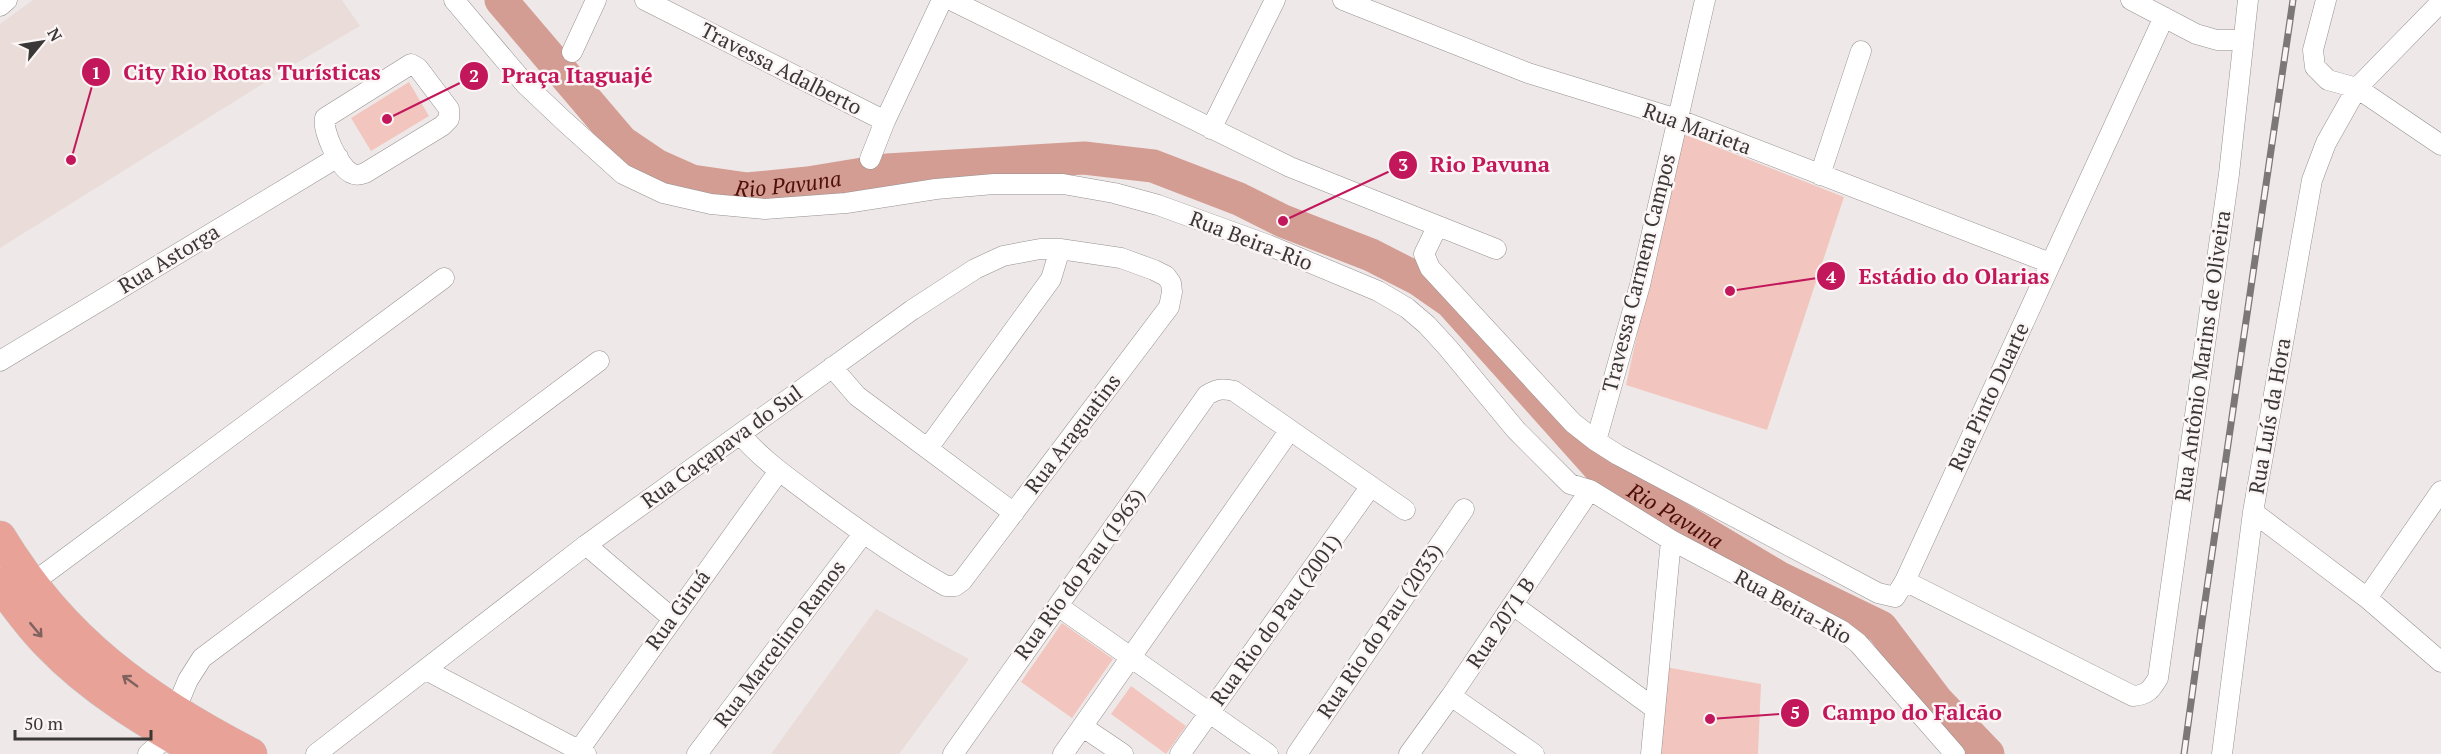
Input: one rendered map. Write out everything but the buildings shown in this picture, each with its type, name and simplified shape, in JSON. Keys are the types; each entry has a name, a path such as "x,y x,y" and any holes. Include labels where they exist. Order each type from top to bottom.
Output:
{"main road":[{"path":"0,537 31,584 74,633 111,667 159,703 164,734"},
{"path":"0,584 48,645 82,676 164,734 202,754"},
{"path":"164,734 251,754"}],"street":[{"path":"0,6 8,0"},
{"name":"Rua Beira-Rio","path":"454,0 526,85 564,121 623,174 663,193 711,204 765,209 846,203 936,189 994,184 1063,184 1114,193 1158,205 1268,245 1378,291 1407,308 1427,325 1516,430 1570,484 1590,490 1671,540 1841,630 1858,643 1955,754"},
{"path":"572,52 596,0"},
{"name":"Travessa Adalberto","path":"645,0 885,121"},
{"path":"870,159 885,121 942,0"},
{"path":"951,0 1290,167 1496,249"},
{"path":"1211,129 1275,0"},
{"name":"Rua Marieta","path":"1343,0 1528,73 1677,119 2050,263"},
{"name":"Travessa Carmem Campos","path":"1596,441 1640,285 1705,0"},
{"path":"2131,0 2196,34 2217,40 2243,40"},
{"name":"Rua Antônio Marins de Oliveira","path":"1900,589 2133,696 2149,692 2158,678 2229,174 2248,0"},
{"path":"2326,0 2313,50 2315,66 2328,80 2357,88 2441,145"},
{"name":"Rua Luís da Hora","path":"2222,754 2253,512 2312,180 2326,142 2357,88 2441,2"},
{"name":"Rua Pinto Duarte","path":"1900,589 2164,17"},
{"path":"1820,175 1861,51"},
{"path":"408,64 418,68 449,109 449,119 442,126 360,175 350,173 338,157 325,132 325,118 408,64"},
{"name":"Rua Astorga","path":"0,361 338,157"},
{"path":"1437,227 1424,254 1430,268 1573,423 1596,441 1618,455 1878,593 1900,589"},
{"path":"928,448 1045,288 1056,266 1060,249"},
{"name":"Rua Caçapava do Sul","path":"316,754 586,544 741,435 832,367 975,269 1020,251 1060,249 1121,258 1166,276"},
{"name":"Rua Araguatins","path":"863,534 917,570 946,586 955,586 962,581 1169,307 1172,292 1171,283 1166,276"},
{"path":"31,584 444,278"},
{"path":"164,734 188,680 202,658 599,361"},
{"path":"832,367 857,396 1014,513"},
{"name":"Rua Rio do Pau (1963)","path":"953,754 1207,395 1216,389 1224,388 1234,391 1290,430"},
{"path":"1063,754 1290,430 1405,510"},
{"path":"741,435 755,452 863,534"},
{"name":"Rua Giruá","path":"583,752 672,618 779,471"},
{"name":"Rua Rio do Pau (2001)","path":"1180,754 1371,486"},
{"name":"Rua 2071 B","path":"1409,754 1451,696 1590,490"},
{"path":"2367,598 2441,491"},
{"name":"Rua Rio do Pau (2033)","path":"1297,754 1464,509"},
{"path":"2253,512 2367,598 2441,662"},
{"name":"Rua Marcelino Ramos","path":"697,754 863,534"},
{"path":"1651,754 1671,540"},
{"path":"586,544 672,618"},
{"path":"1513,605 1654,708"},
{"path":"1058,606 1268,754"},
{"path":"426,670 583,752"},
{"path":"1451,696 1534,754"},
{"path":"1083,727 1123,754"}],"shaded area":[{"path":"33,0 342,0 360,26 283,71 0,248 0,24"},
{"path":"409,82 429,116 371,151 351,118"},
{"path":"1681,133 1844,197 1767,430 1626,385"},
{"path":"876,609 969,659 899,754 771,754"},
{"path":"1062,623 1113,659 1072,718 1021,682"},
{"path":"1665,667 1761,684 1758,754 1656,754"},
{"path":"1131,686 1186,726 1166,754 1111,714"}],"waterway":[{"name":"Rio Pavuna","path":"501,0 622,142 656,165 692,181 747,189 808,183 887,170 1084,158 1153,166 1239,199 1283,221 1371,255 1418,279 1451,302 1604,473 1778,577 1881,627 1937,701 1988,754"}],"railway":[{"path":"2184,754 2293,0"}],"place":[{"name":"Praça Itaguajé","path":"387,119"},
{"name":"City Rio Rotas Turísticas","path":"71,160"},
{"name":"Rio Pavuna","path":"1283,221"},
{"name":"Estádio do Olarias","path":"1730,291"},
{"name":"Campo do Falcão","path":"1710,719"}]}
